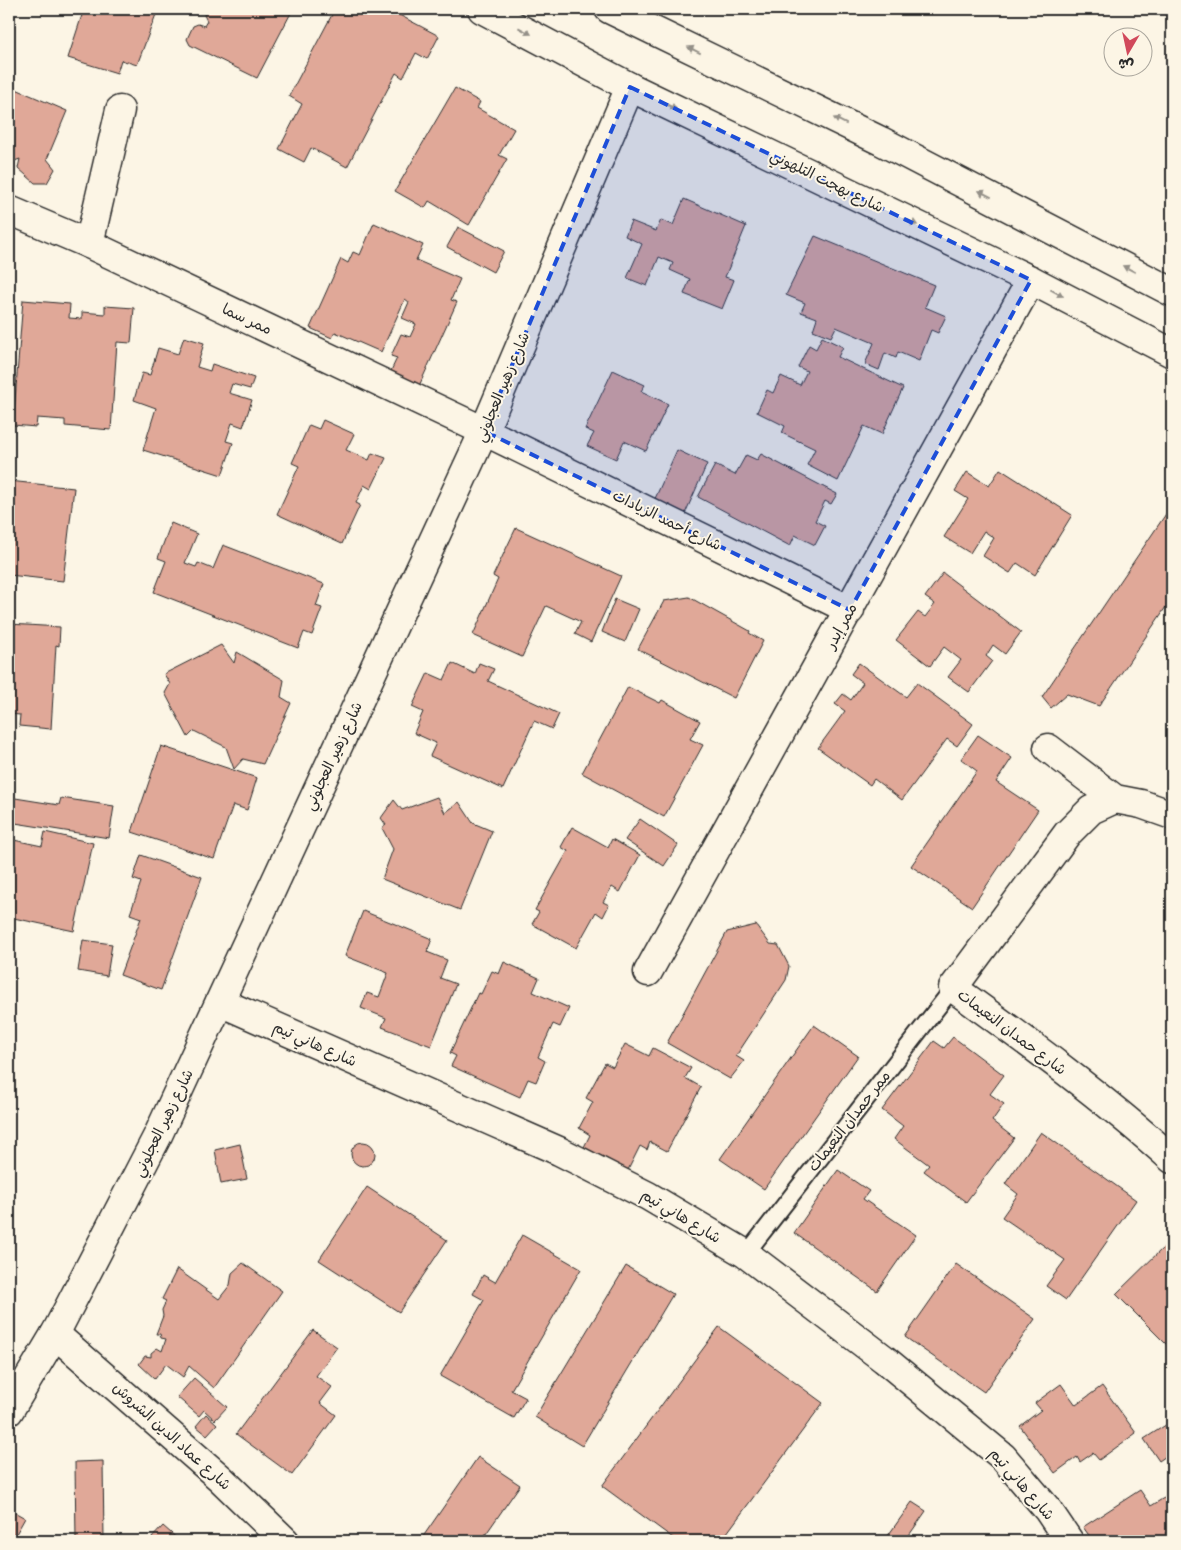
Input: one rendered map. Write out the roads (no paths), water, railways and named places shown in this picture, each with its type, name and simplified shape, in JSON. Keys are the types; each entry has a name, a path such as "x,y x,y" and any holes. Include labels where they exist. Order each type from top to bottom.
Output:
{"street":[{"name":"شارع بهجت التلهوني","path":"482,9 630,87 1031,280 1172,353"},
{"path":"610,9 882,141 1172,292"},
{"name":"شارع زهير العجلوني","path":"9,1411 55,1334 154,1144 484,431 630,87"},
{"path":"89,244 120,110"},
{"name":"ممر سما","path":"9,210 89,244 484,431"},
{"name":"ممر إبدر","path":"648,972 1031,280"},
{"name":"شارع أحمد الزيادات","path":"484,431 850,610"},
{"path":"1048,748 1115,799 1141,804 1172,814"},
{"name":"شارع حمدان النعيمات","path":"1115,799 1091,810 1067,834 953,988 1038,1050 1136,1127 1172,1159"},
{"name":"شارع هاني تيم","path":"220,1002 559,1150 648,1196 746,1254 884,1359 1003,1457 1048,1510 1069,1541"},
{"name":"شارع عماد الدين الشروش","path":"55,1334 220,1478 285,1541"}],"lane":[{"name":"ممر حمدان النعيمات","path":"746,1254 953,988"}]}
